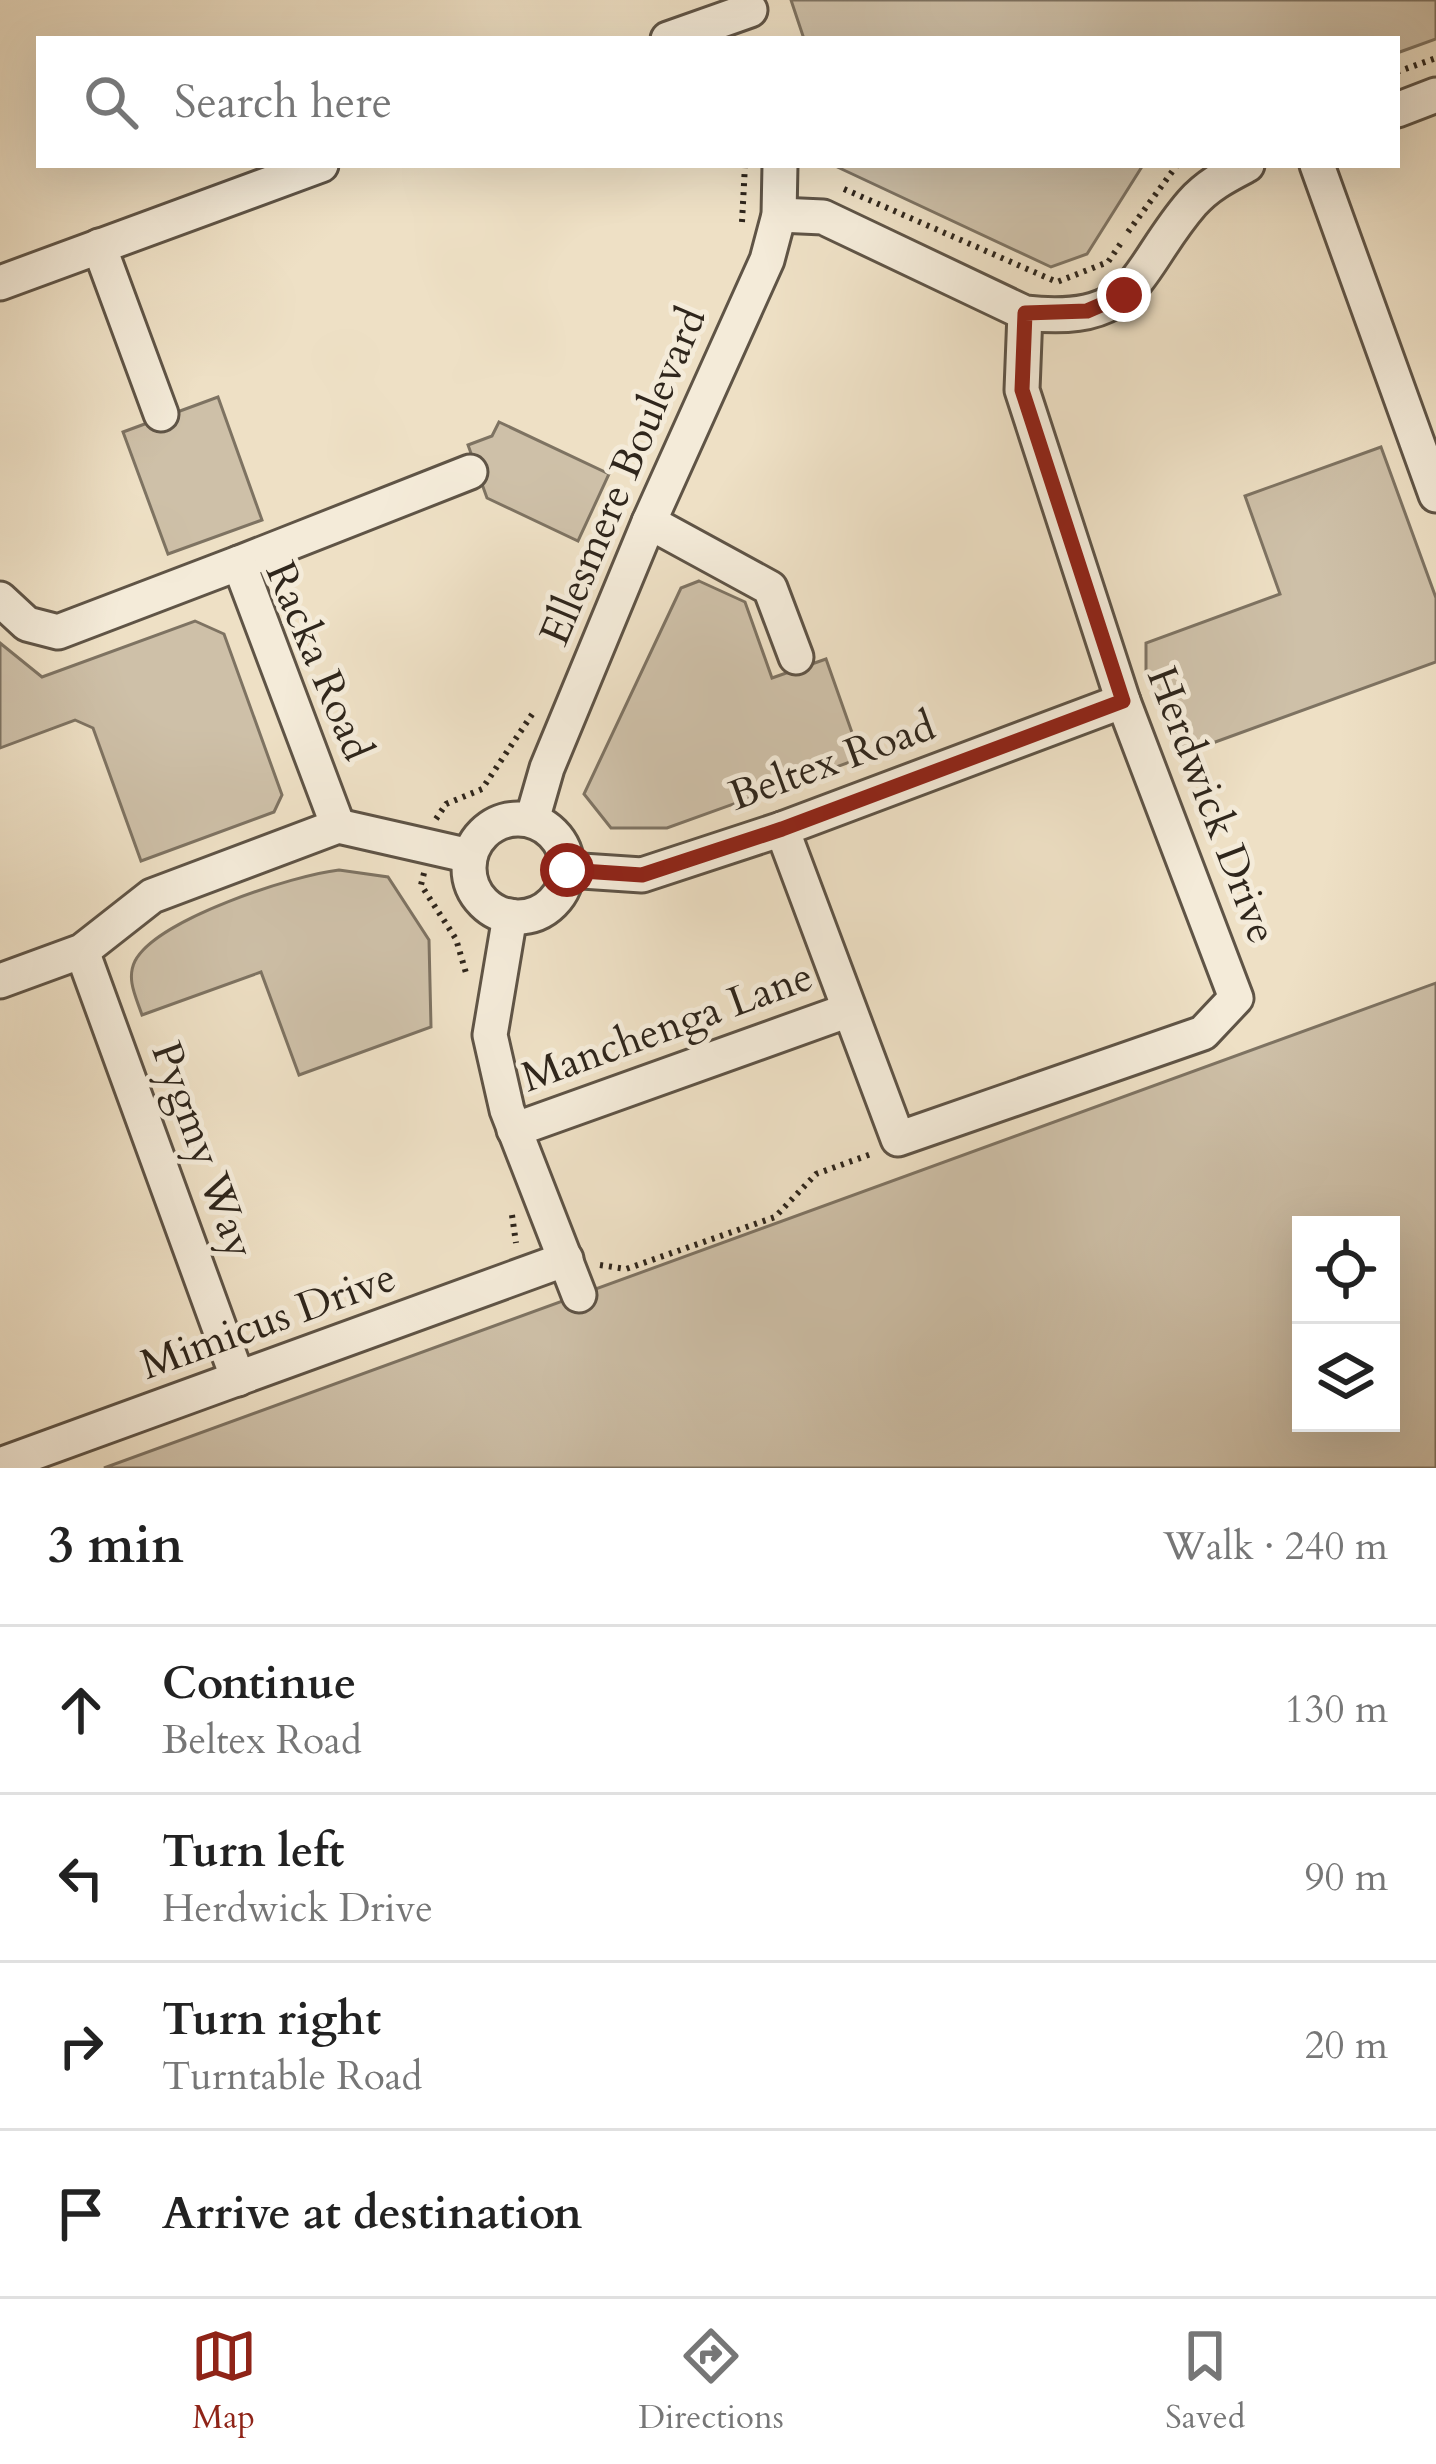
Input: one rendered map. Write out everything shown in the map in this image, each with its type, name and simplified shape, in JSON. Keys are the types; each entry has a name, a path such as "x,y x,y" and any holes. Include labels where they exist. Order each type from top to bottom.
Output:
{"street":[{"path":"679,36 752,16"},
{"path":"1400,109 1436,95"},
{"path":"0,283 313,168"},
{"path":"779,215 823,217 1025,313 1087,311 1124,295 1150,270 1191,204 1213,183 1240,168"},
{"path":"1318,168 1436,494"},
{"name":"Ellesmere Boulevard","path":"529,820 650,522 767,260 779,215 780,173"},
{"path":"99,246 160,414"},
{"name":"Herdwick Drive","path":"898,1139 1203,1033 1236,998 1123,701 1022,390 1025,313"},
{"path":"239,563 470,472"},
{"path":"650,522 770,588 796,657"},
{"name":"Racka Road","path":"0,599 27,624 58,632 239,563 338,826"},
{"name":"Beltex Road","path":"567,870 642,875 782,829 1123,701"},
{"path":"529,820 555,835 567,870 559,897 547,909 510,916 484,904 473,889 470,856 491,826 529,820"},
{"path":"0,981 82,951 152,896 338,826 470,856"},
{"path":"782,829 898,1139"},
{"path":"510,916 490,1035 514,1130 579,1294"},
{"name":"Pygmy Way","path":"82,951 238,1379"},
{"name":"Manchenga Lane","path":"514,1130 849,1010"},
{"name":"Mimicus Drive","path":"0,1465 566,1259"}],"path":[{"path":"1400,71 1436,58"},
{"path":"830,184 1057,281 1108,262 1175,168"},
{"path":"745,178 780,173"},
{"path":"566,1259 626,1269 775,1217 816,1174 868,1157 898,1139"}],"shaded area":[{"path":"791,0 1436,0 1436,39 1400,52 1400,36 803,36"},
{"path":"839,168 1141,168 1087,254 1051,267"},
{"path":"218,397 262,520 168,554 123,432"},
{"path":"499,422 609,474 578,541 487,498 468,445 492,436"},
{"path":"1381,447 1436,598 1436,662 1185,753 1146,670 1146,643 1280,594 1245,496"},
{"path":"699,581 745,602 772,678 826,659 861,758 667,828 611,828 584,794 681,588"},
{"path":"195,621 224,634 282,795 274,812 141,861 93,728 75,720 0,748 0,643 42,677"},
{"path":"339,870 388,877 429,940 431,1027 299,1075 261,972 142,1015 131,975 148,945 228,902 291,880"},
{"path":"1436,983 1436,1468 104,1468"}],"route":[{"path":"567,870 642,875 782,829 1123,701 1022,390 1020,356 1025,313 1053,316 1087,311 1124,295"}]}
